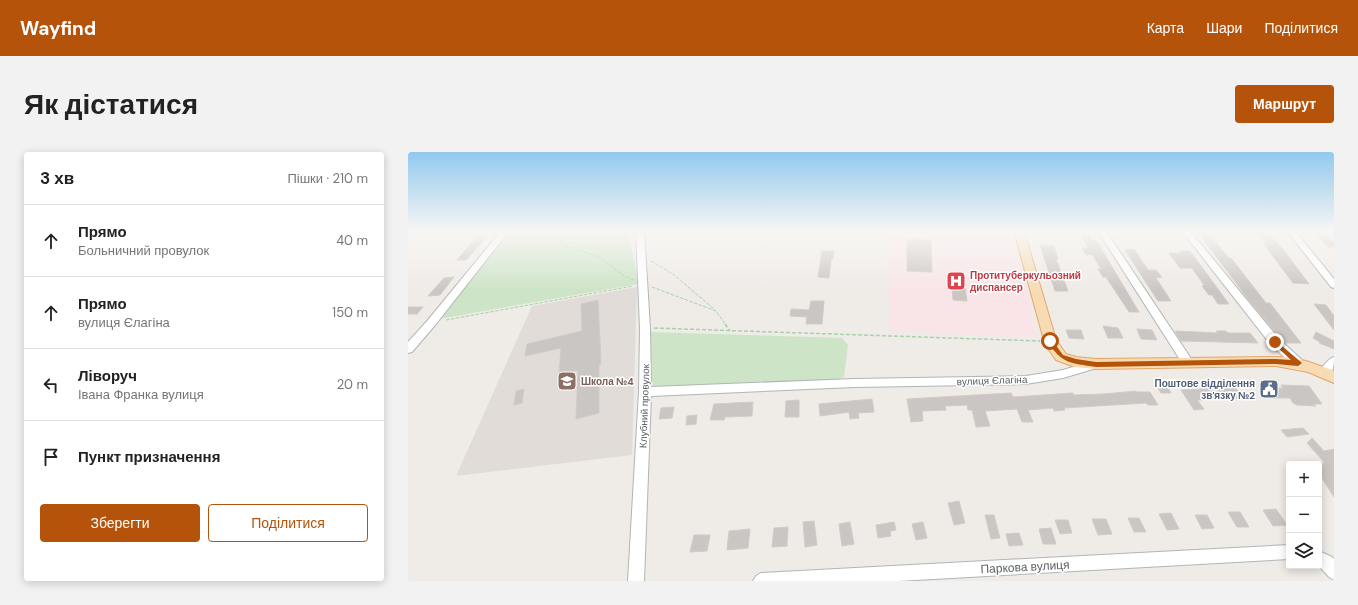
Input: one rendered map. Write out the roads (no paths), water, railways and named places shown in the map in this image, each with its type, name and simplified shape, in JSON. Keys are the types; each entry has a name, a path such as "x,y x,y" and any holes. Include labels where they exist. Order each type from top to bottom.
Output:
{"main road":[{"path":"1026,251 1050,341 1061,356 1075,362 1096,364"},
{"name":"вулиця Єлагіна","path":"1096,364 1298,363 1330,375"}],"street":[{"path":"408,349 432,322 488,251"},
{"name":"Клубний провулок","path":"636,581 645,392 645,328 641,251"},
{"path":"1116,251 1188,363"},
{"path":"1203,251 1275,342 1298,363"},
{"path":"1307,251 1334,285"},
{"path":"1330,375 1334,361"},
{"name":"вулиця Єлагіна","path":"645,392 854,383 1026,380 1063,374 1096,364"},
{"name":"Паркова вулиця","path":"761,581 1286,552"},
{"path":"1322,560 1327,562 1334,572"}],"place":[{"name":"Протитуберкульозний диспансер","path":"956,281"},
{"name":"Школа №4","path":"567,381"},
{"name":"Поштове відділення зв'язку №2","path":"1269,389"}]}
